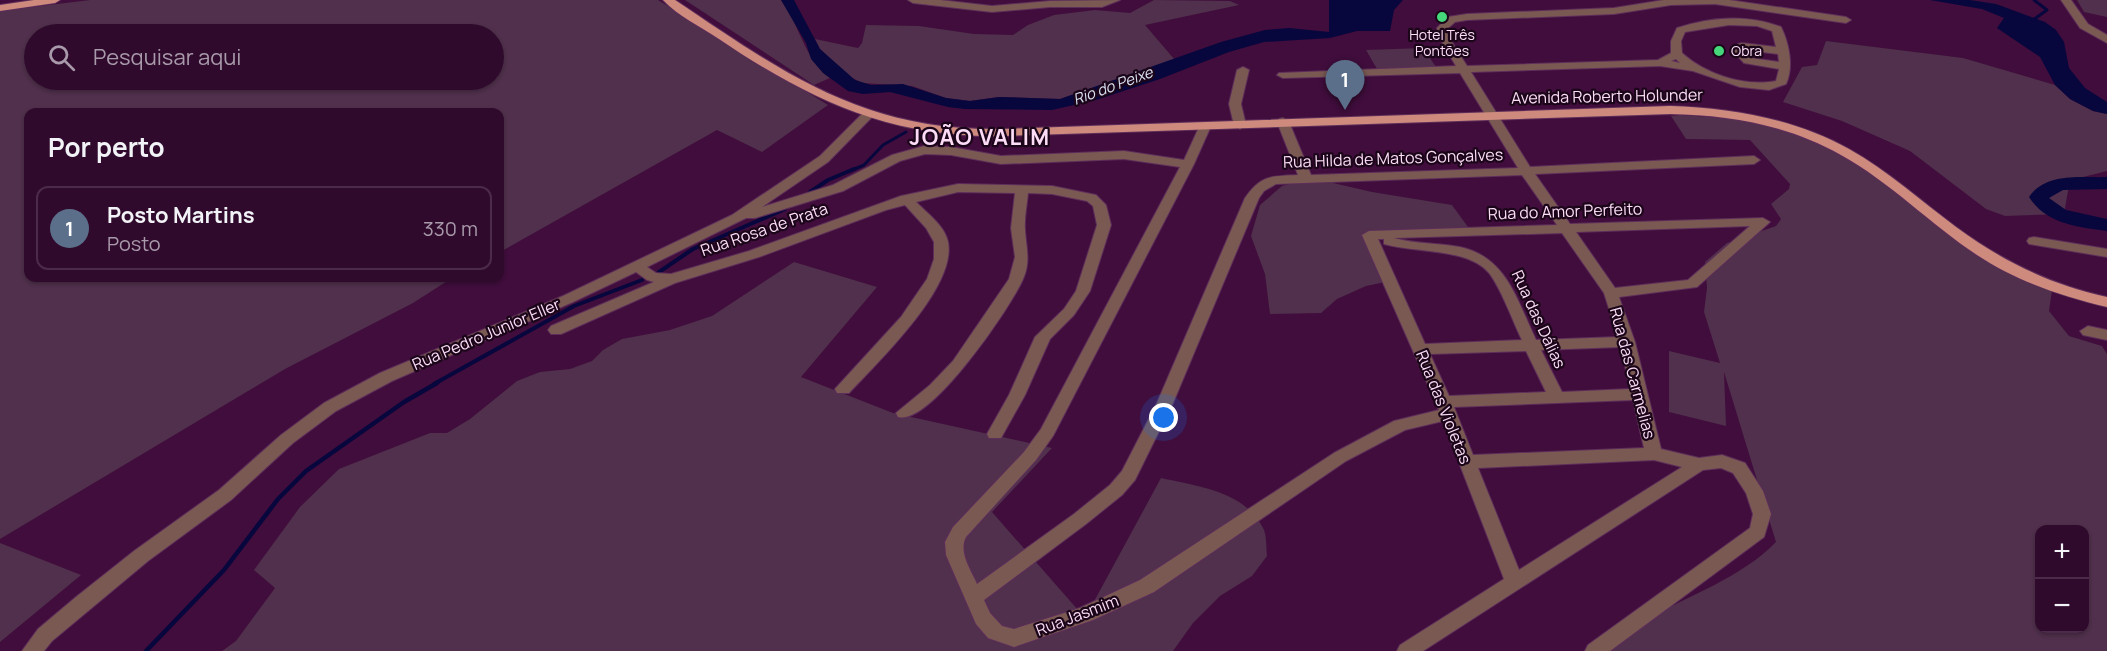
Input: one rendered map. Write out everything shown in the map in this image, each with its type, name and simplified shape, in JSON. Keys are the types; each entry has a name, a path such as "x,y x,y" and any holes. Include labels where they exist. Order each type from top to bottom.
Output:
{"main road":[{"path":"0,7 32,0"},
{"path":"0,7 55,0"},
{"name":"Avenida Roberto Holunder","path":"668,0 778,73 838,104 867,116 927,129 964,132 1205,126 1490,114 1689,110 1723,112 1770,123 1816,139 1846,153 1989,257 2053,287 2107,302"}],"street":[{"path":"913,0 992,9 1050,4 1102,4 1115,0"},
{"name":"Rua das Carmelias","path":"1654,454 1627,342 1611,294 1526,171 1443,36 1442,28 1452,19 1614,10 1671,2 1715,0 1823,16"},
{"path":"2066,0 2084,26 2107,40"},
{"path":"1693,68 1677,54 1676,41 1681,30 1690,26 1726,23 1774,27 1823,16 1846,20"},
{"path":"1283,75 1660,63 1693,68 1730,81 1764,87 1780,84 1784,77 1783,51 1774,27"},
{"path":"1783,51 1742,46 1739,52 1744,60 1752,63 1784,66"},
{"path":"1660,63 1677,54"},
{"path":"1240,124 1235,104 1243,70"},
{"name":"Rua Pedro Junior Eller","path":"32,651 58,623 118,574 225,495 303,427 352,393 568,299 737,218 824,159 867,116"},
{"path":"1282,122 1306,178"},
{"name":"Rua Jasmim","path":"1205,126 1188,164 1047,432 1030,456 969,520 956,538 955,555 990,627 1008,638 1042,630 1086,614 1147,586 1340,457 1400,425 1446,408 1556,396 1639,394"},
{"name":"Rua Rosa de Prata","path":"737,218 781,207 837,188 896,158 924,150 951,151 1001,159 1124,155 1188,164"},
{"name":"Rua Hilda de Matos Gonçalves","path":"975,596 1080,519 1116,490 1130,475 1165,403 1252,198 1259,188 1273,180 1754,160"},
{"name":"Rua Rosa de Prata","path":"556,330 672,279 754,254 906,199 957,188 1052,190 1091,198 1099,205 1104,225 1083,291 1069,312 1043,336 1017,396 995,434"},
{"path":"904,413 936,389 959,365 1016,279 1022,257 1018,228 1022,188"},
{"path":"843,389 886,343 931,286 937,273 941,253 940,239 906,199"},
{"name":"Rua do Amor Perfeito","path":"1376,235 1763,222 1692,284 1611,294"},
{"name":"Rua das Dálias","path":"1376,235 1394,243 1459,251 1484,259 1496,272 1556,396"},
{"name":"Rua das Violetas","path":"1376,235 1514,581"},
{"path":"2034,241 2107,253"},
{"path":"635,265 652,277 672,279"},
{"path":"2088,331 2107,335"},
{"path":"1420,348 1627,342"},
{"path":"1467,462 1654,454 1699,464 1722,461 1739,468 1746,476 1762,514 1758,532 1595,651"},
{"path":"1407,651 1699,464"}],"shaded area":[{"path":"90,0 658,0 828,105 762,152 717,130 504,250 504,108 24,108 24,282 446,282 413,303 285,369 0,539 0,11"},
{"path":"685,0 781,0 808,52 830,78 814,85"},
{"path":"1154,0 1230,1 1239,5 1145,25 1175,60 1060,99 999,97 970,101 946,98 912,86 862,83 847,75 820,49 815,39 858,48 862,43 866,25 919,26 974,34 1013,35 1028,25 1054,15 1095,10 1130,13"},
{"path":"2077,0 2107,0 2107,17 2084,12"},
{"path":"1826,41 1963,58 2055,85 2070,99 2093,111 2107,114 2107,171 2075,179 2068,191 2064,214 2005,216 1986,209 1910,151 1842,121 1783,102 1802,67 1817,65"},
{"path":"1423,48 1436,67 1377,69 1366,50"},
{"path":"1671,116 1755,120 1822,137 1940,223 2052,290 2049,311 2069,336 2102,346 2107,354 2107,651 1601,651 1646,620 1731,576 1762,555 1776,542 1724,372 1726,426 1669,412 1669,351 1720,363 1704,312 1707,288 1705,262 1727,243 1776,226 1781,219 1771,204 1789,189 1790,184 1750,140 1686,139"},
{"path":"1320,180 1372,192 1452,205 1468,227 1371,233 1395,280 1366,286 1337,299 1321,313 1270,314 1265,274 1251,236 1260,205 1282,186"},
{"path":"794,262 877,287 801,377 893,413 1052,448 992,512 1085,618 1161,478 1218,492 1244,506 1255,516 1264,531 1267,556 1252,576 1220,596 1193,623 1173,651 222,651 236,641 275,588 254,570 300,507 339,469 430,433 447,433 470,419 517,381 540,372 570,369 592,361 603,350 622,339 670,330 712,316"},
{"path":"0,543 81,575 0,642"}],"water":[{"name":"Rio do Peixe","path":"781,0 794,0 820,49 855,80 871,85 903,84 946,98 970,101 999,97 1060,99 1221,42 1265,30 1289,28 1329,32 1329,0 1403,0 1394,10 1390,31 1357,31 1330,38 1264,42 1229,52 1160,79 1096,100 1052,110 965,109 948,107 890,92 863,94 848,91 823,73 811,59 806,43"},
{"path":"1930,0 1970,0 1996,4 2045,22 2056,30 2064,42 2069,68 2085,88 2107,102 2107,114 2093,111 2070,99 2055,85 2040,57 1997,28 2004,18 1982,9"}],"waterway":[{"path":"2033,20 2047,10 2034,0"},
{"path":"850,171 864,165 883,145 906,132"},
{"path":"810,192 828,180 854,169"},
{"path":"2107,183 2062,184 2039,197 2044,204 2059,215 2107,225"},
{"path":"659,272 693,249 785,209"},
{"path":"434,384 574,306 642,280"},
{"path":"146,651 224,570 278,499 306,471 404,402 437,383"}],"place":[{"name":"Hotel Três Pontões","path":"1442,17"},
{"name":"Obra","path":"1719,51"},
{"name":"Posto Martins","path":"1345,110"}],"district":[{"name":"JOÃO VALIM","path":"980,137"}]}
